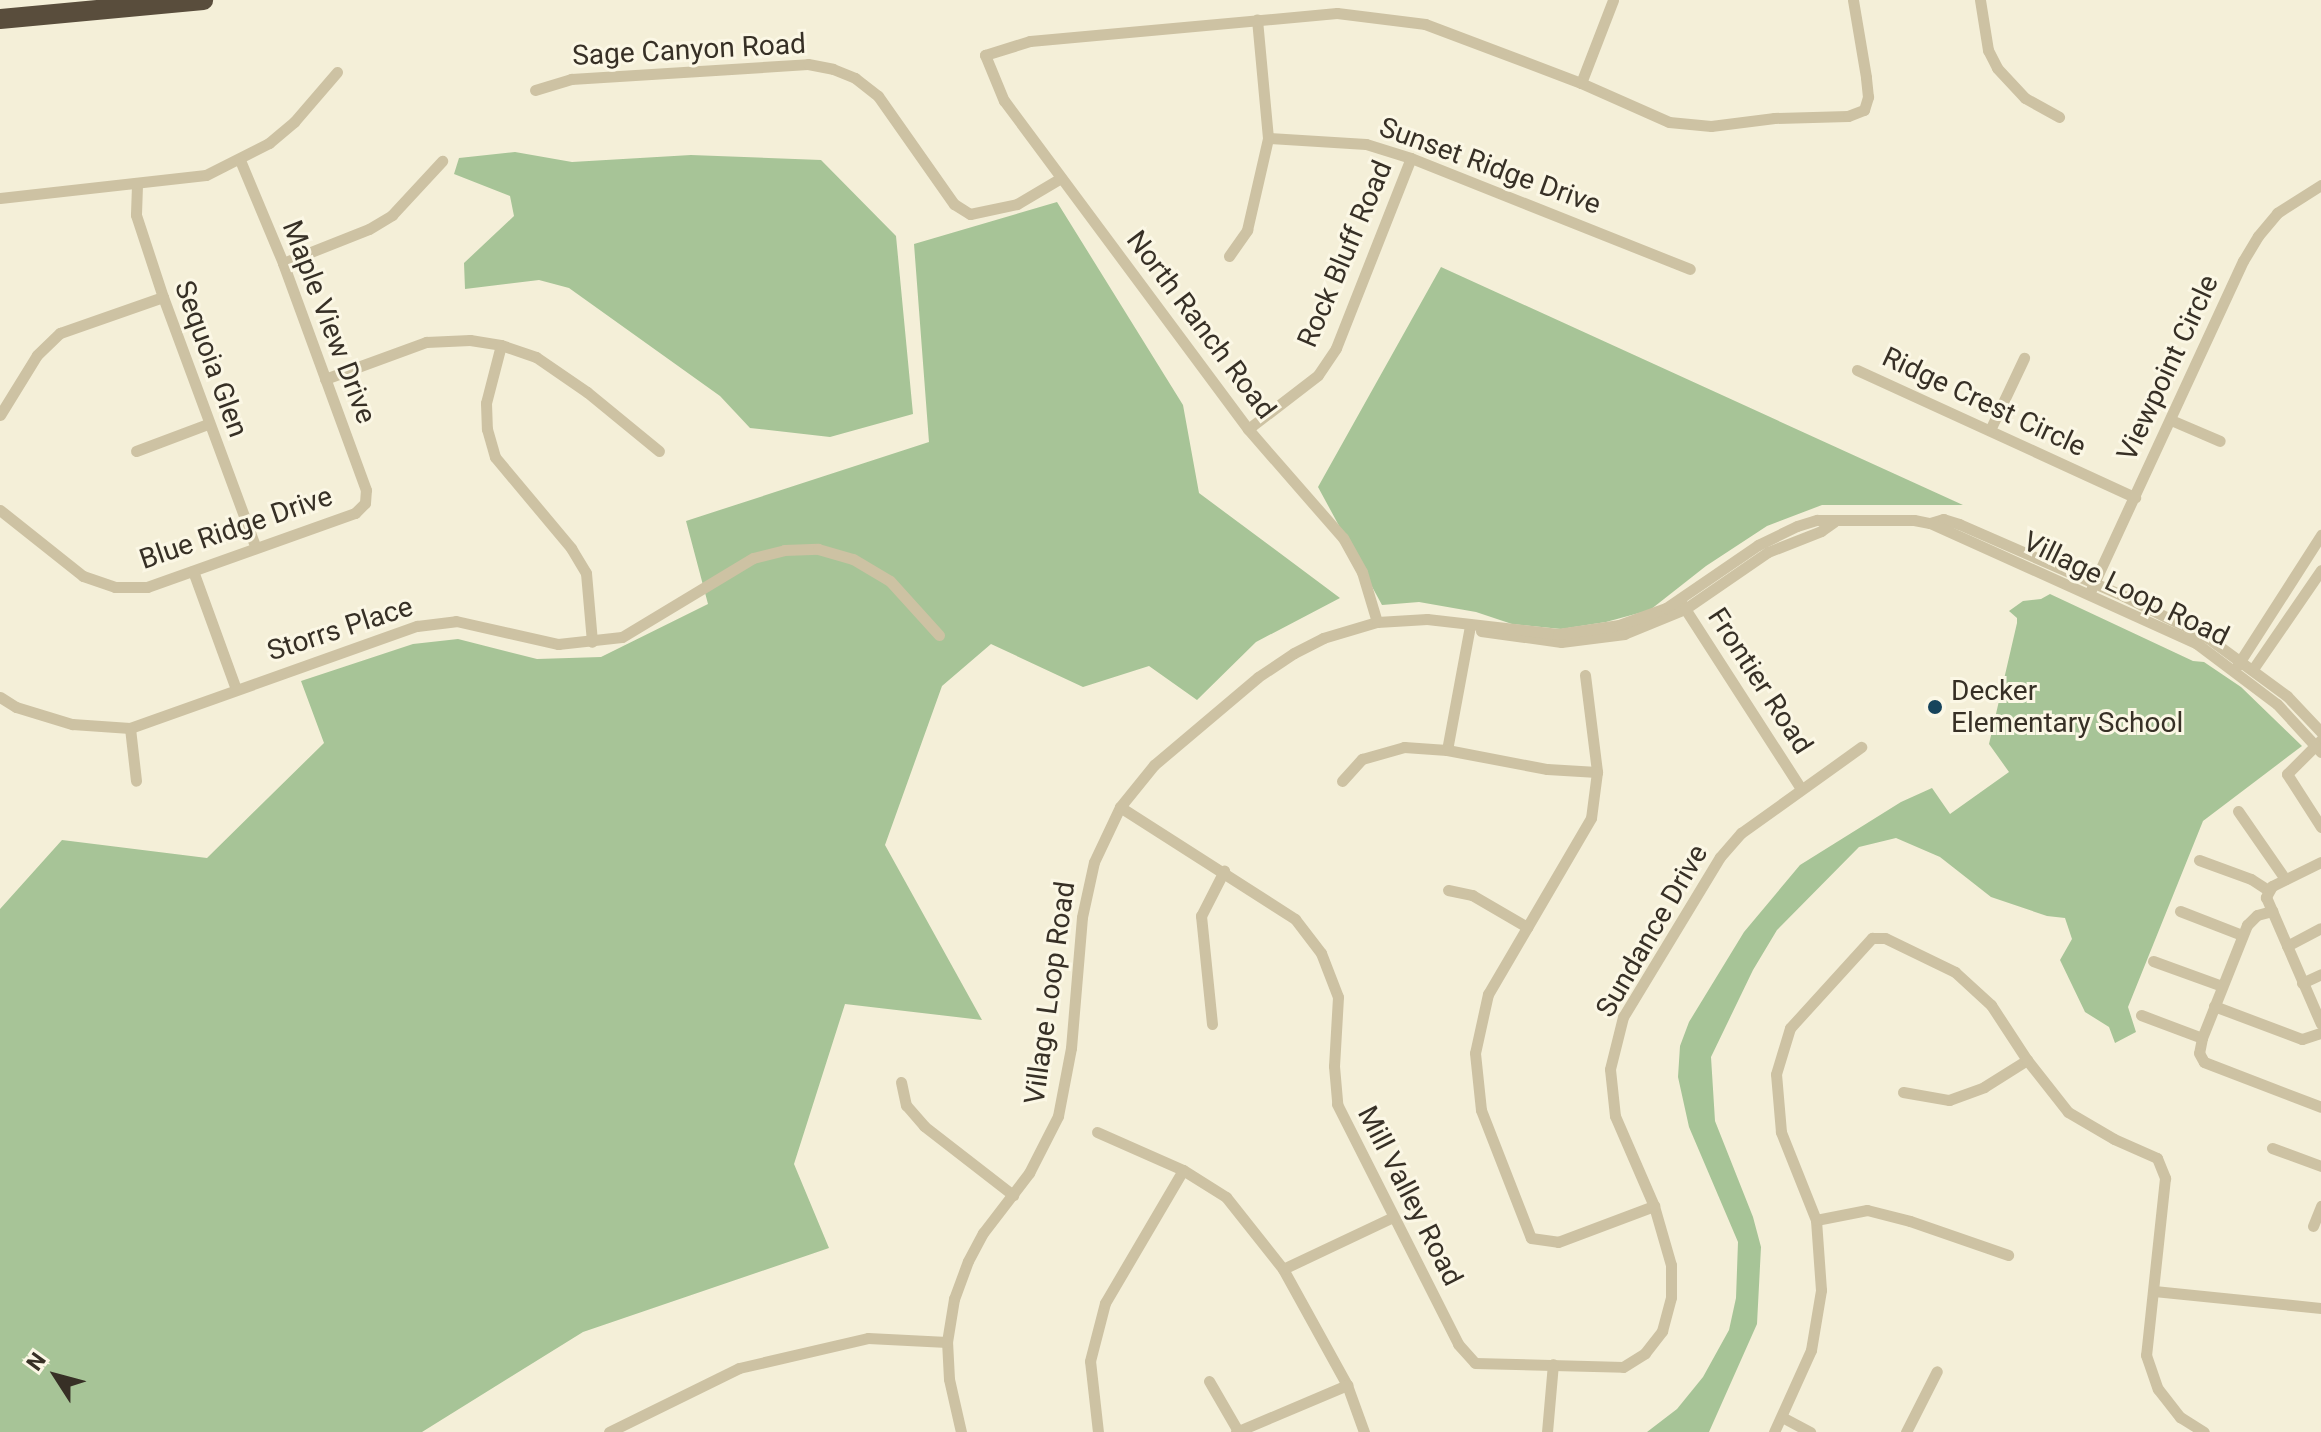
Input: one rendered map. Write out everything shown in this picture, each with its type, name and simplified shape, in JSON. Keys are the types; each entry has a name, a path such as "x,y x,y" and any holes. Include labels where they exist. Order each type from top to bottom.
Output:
{"highway":[{"path":"0,19 203,0"}],"street":[{"path":"1581,83 1613,0"},
{"path":"1229,256 1247,230 1268,138 1257,20 1337,13 1425,24 1581,83 1669,122 1711,126 1774,118 1848,116 1864,110 1868,97 1866,77 1853,0"},
{"path":"1980,0 1988,50 1997,68 2025,98 2059,117"},
{"name":"North Ranch Road","path":"1257,20 1030,41 985,55 1004,101 1061,178 1248,429 1343,538 1362,572 1377,622"},
{"name":"Sage Canyon Road","path":"535,90 571,79 808,64 855,78 878,96 954,204 970,214 1017,204 1061,178"},
{"path":"0,198 206,175 240,160 294,122 337,72"},
{"name":"Sunset Ridge Drive","path":"1268,138 1366,144 1411,158 1690,269"},
{"name":"Rock Bluff Road","path":"1248,429 1318,375 1336,348 1411,158"},
{"name":"Maple View Drive","path":"240,160 283,263 366,490 365,503"},
{"path":"283,263 369,229 392,215 414,195 442,161"},
{"name":"Sequoia Glen","path":"137,185 136,215 208,424 255,546"},
{"name":"Viewpoint Circle","path":"2091,589 2258,236 2277,213 2321,185"},
{"path":"0,415 37,355 60,333 163,297"},
{"path":"325,379 426,342 470,340 501,345 536,357 587,392 659,451"},
{"path":"501,345 486,403 487,429 495,457 571,548 586,573 592,642"},
{"path":"1990,430 2024,358"},
{"name":"Ridge Crest Circle","path":"1857,370 2135,497"},
{"path":"2171,420 2220,441"},
{"path":"136,451 208,424"},
{"name":"Blue Ridge Drive","path":"0,510 83,576 115,587 147,587 255,546 355,513 365,503"},
{"name":"Village Loop Road","path":"961,1432 949,1379 947,1342 954,1299 968,1261 983,1233 1013,1195 1049,1139 1058,1116 1071,1048 1082,917 1094,862 1120,807 1154,765 1258,677 1323,638 1377,622 1427,619 1519,639 1584,641 1624,634 1682,604 1768,552 1821,531 1834,522 1873,518 1930,523 2091,589 2238,665 2253,669 2287,696 2321,732"},
{"path":"2238,665 2321,535"},
{"name":"Storrs Place","path":"0,697 16,707 72,724 130,728 417,626 456,621 558,644 622,637 651,623 753,558 784,550 818,549 853,559 890,581 939,635"},
{"path":"2253,669 2321,570"},
{"path":"193,571 236,689"},
{"name":"Frontier Road","path":"1682,604 1801,789"},
{"path":"1447,750 1470,626"},
{"name":"Village Loop Road","path":"2238,665 2319,746"},
{"path":"1585,675 1597,772 1591,818 1488,994 1475,1053 1481,1110 1531,1238 1558,1242 1654,1206"},
{"path":"130,728 136,781"},
{"path":"2319,746 2287,774 2287,780 2321,827"},
{"path":"1342,781 1362,759 1404,747 1447,750 1547,769 1597,772"},
{"name":"Sundance Drive","path":"1623,1367 1645,1353 1662,1331 1671,1297 1671,1265 1654,1206 1615,1116 1610,1069 1623,1017 1720,857 1741,833 1861,747"},
{"name":"Mill Valley Road","path":"1120,807 1295,919 1321,953 1338,997 1334,1066 1337,1104 1458,1344 1475,1363 1623,1367"},
{"path":"2238,811 2285,879"},
{"path":"2199,860 2268,890"},
{"path":"2321,862 2285,879 2268,890 2266,897 2321,1024"},
{"path":"1212,1024 1201,916 1224,871"},
{"path":"1448,890 1472,895 1527,927"},
{"path":"2180,911 2242,935"},
{"path":"2272,911 2251,919 2242,935 2199,1053 2204,1062 2321,1107"},
{"path":"2287,946 2321,928"},
{"path":"1774,1432 1811,1350 1821,1290 1816,1220 1781,1132 1776,1074 1790,1028 1862,945 1872,938 1885,938 1955,972 1991,1005 2027,1060 2068,1112 2114,1139 2157,1158 2165,1178 2146,1355 2158,1389 2180,1417 2204,1432"},
{"path":"2153,961 2222,986"},
{"path":"2302,983 2321,974"},
{"path":"2214,1006 2299,1039 2321,1033"},
{"path":"2141,1015 2202,1038"},
{"path":"1903,1092 1949,1100 1984,1087 2027,1060"},
{"path":"901,1082 906,1105 924,1126 1013,1195"},
{"path":"1097,1132 1183,1170 1226,1197 1283,1269 1347,1385 1364,1432"},
{"path":"2272,1148 2321,1166"},
{"path":"1098,1432 1090,1361 1105,1303 1183,1170"},
{"path":"2313,1226 2321,1206"},
{"path":"1816,1220 1867,1210 1910,1221 2008,1255"},
{"path":"1283,1269 1393,1217"},
{"path":"2154,1291 2321,1308"},
{"path":"609,1432 739,1368 868,1338 947,1342"},
{"path":"1547,1432 1553,1364"},
{"path":"1906,1432 1937,1371"},
{"path":"1209,1381 1237,1431 1347,1385"},
{"path":"1782,1417 1810,1432"}],"green space":[{"path":"515,152 572,162 691,155 821,160 896,236 913,414 830,437 750,428 720,396 569,288 539,280 465,289 464,263 514,216 510,196 454,174 459,158"},
{"path":"1057,202 1183,405 1199,493 1340,598 1256,642 1197,700 1149,666 1083,687 991,644 942,686 885,845 982,1020 845,1004 794,1164 829,1248 583,1332 422,1432 0,1432 0,909 62,840 207,858 324,743 301,681 413,644 458,639 537,659 601,657 708,604 686,521 929,442 914,244"},
{"path":"1441,267 1963,505 1822,505 1767,526 1706,566 1650,610 1606,622 1561,629 1512,624 1476,612 1419,602 1382,605 1318,487"},
{"path":"2050,594 2193,661 2204,662 2241,687 2302,746 2203,821 2128,1007 2136,1032 2115,1043 2109,1027 2085,1012 2060,960 2072,939 2065,918 2047,916 1991,897 1940,857 1896,838 1859,847 1777,930 1753,970 1711,1057 1715,1121 1753,1217 1761,1247 1757,1324 1709,1432 1647,1432 1677,1409 1703,1377 1729,1330 1736,1298 1738,1242 1689,1127 1678,1077 1680,1046 1689,1022 1744,932 1800,865 1901,802 1932,788 1950,814 2009,772 1989,744 2017,623 2017,618 2009,611 2023,601 2041,599"}],"place":[{"name":"Decker Elementary School","path":"1935,707"}]}
